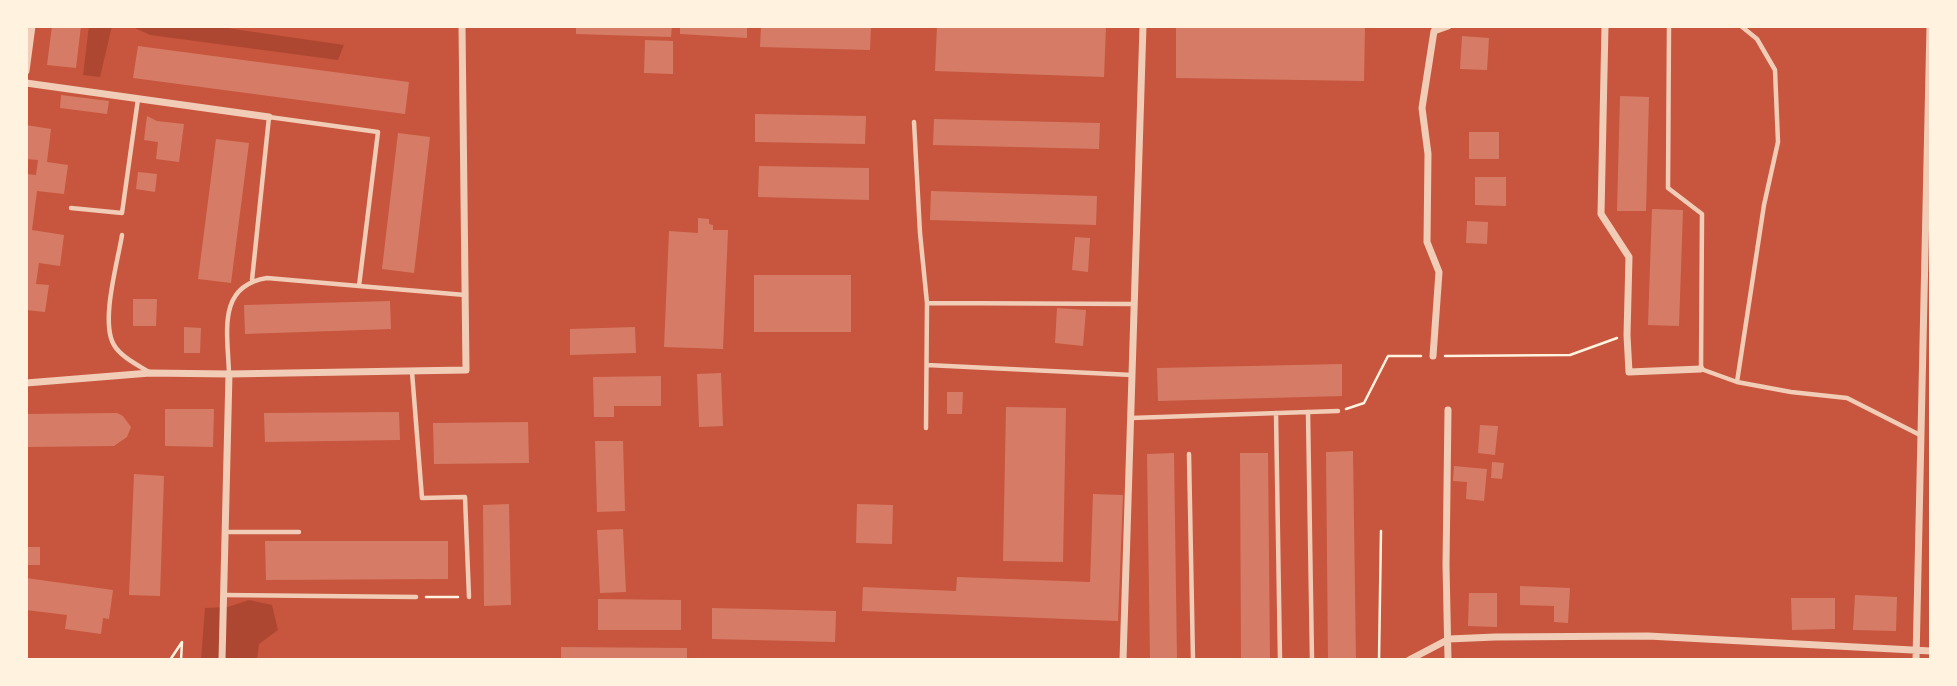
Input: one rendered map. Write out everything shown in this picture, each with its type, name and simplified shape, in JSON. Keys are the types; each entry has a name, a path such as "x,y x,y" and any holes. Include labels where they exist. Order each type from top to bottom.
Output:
{"street":[{"path":"26,71 32,26"},
{"path":"26,383 150,373 466,370 462,26"},
{"path":"1123,660 1143,26"},
{"path":"1433,356 1439,272 1427,242 1428,154 1422,108 1434,31 1448,26"},
{"path":"1605,26 1601,214 1629,257 1629,372 1701,369"},
{"path":"1916,660 1930,26"},
{"path":"26,83 269,117"},
{"path":"222,660 229,374"},
{"path":"1448,410 1448,660"},
{"path":"1409,660 1448,639 1495,637 1648,636 1931,651"}],"lane":[{"path":"1669,26 1668,188 1702,214 1701,369 1737,382 1791,392 1847,398 1920,435"},
{"path":"1737,382 1764,205 1778,142 1775,70 1757,39 1741,26"},
{"path":"71,208 122,213 138,99"},
{"path":"252,280 269,117 378,132 359,286"},
{"path":"914,122 927,303 926,428"},
{"path":"122,235 111,301 110,335 114,346 120,352 150,373"},
{"path":"229,374 229,311 240,288 252,280 267,278 466,295"},
{"path":"927,303 1135,304"},
{"path":"927,365 1132,375"},
{"path":"412,372 422,498 465,497 469,597"},
{"path":"1130,418 1338,411"},
{"path":"1308,412 1312,660"},
{"path":"1276,413 1280,660"},
{"path":"1189,454 1193,660"},
{"path":"225,532 299,532"},
{"path":"224,595 416,597"}],"path":[{"path":"1338,411 1364,404 1388,356 1570,355 1627,335"},
{"path":"1379,660 1381,531"},
{"path":"416,597 469,597"},
{"path":"170,660 181,642 181,660"}],"shaded area":[{"path":"89,26 112,26 100,77 83,75"},
{"path":"131,26 213,26 344,45 338,60 150,35"},
{"path":"249,600 272,605 278,630 259,644 257,660 201,660 205,608 228,607"}],"building":[{"path":"52,26 81,26 76,68 47,65"},
{"path":"576,26 672,26 671,37 576,34"},
{"path":"680,26 747,26 747,38 680,34"},
{"path":"761,26 871,26 870,50 760,47"},
{"path":"937,26 1106,26 1104,77 935,71"},
{"path":"1176,26 1365,26 1364,81 1176,78"},
{"path":"1462,36 1489,38 1487,70 1460,69"},
{"path":"645,40 673,41 673,74 644,73"},
{"path":"138,46 409,82 405,114 133,78"},
{"path":"61,95 109,101 107,114 60,108"},
{"path":"1620,96 1649,97 1646,211 1617,211"},
{"path":"755,114 866,116 865,144 755,142"},
{"path":"147,116 157,121 184,124 179,162 156,159 158,142 144,140"},
{"path":"934,119 1100,123 1099,149 933,145"},
{"path":"26,125 51,129 47,162 68,165 64,194 37,191 32,230 64,235 60,266 39,263 36,284 49,285 45,312 26,310 26,174 36,175 38,160 26,159"},
{"path":"1469,132 1499,132 1499,159 1469,159"},
{"path":"398,133 430,137 414,273 382,269"},
{"path":"216,139 249,143 231,283 198,279"},
{"path":"759,166 869,168 869,200 758,197"},
{"path":"138,172 157,174 155,192 136,189"},
{"path":"1475,177 1506,177 1506,206 1475,205"},
{"path":"931,191 1097,196 1096,225 930,220"},
{"path":"1652,209 1683,210 1679,326 1648,325"},
{"path":"698,218 709,219 713,230 728,230 723,349 664,347 669,231 698,233"},
{"path":"1467,221 1488,222 1487,244 1466,243"},
{"path":"1075,237 1090,238 1088,272 1072,270"},
{"path":"754,275 851,275 851,332 754,332"},
{"path":"133,299 157,299 156,326 133,326"},
{"path":"390,301 391,329 245,334 244,305"},
{"path":"1057,308 1086,310 1083,346 1055,343"},
{"path":"184,327 201,328 200,353 184,353"},
{"path":"635,327 636,353 570,355 570,329"},
{"path":"1342,364 1342,396 1158,401 1157,368"},
{"path":"721,373 723,426 699,427 697,374"},
{"path":"661,376 661,406 614,406 614,417 594,417 593,377"},
{"path":"947,392 963,392 962,414 947,414"},
{"path":"1006,407 1066,408 1063,562 1003,561"},
{"path":"165,409 214,409 213,447 165,446"},
{"path":"399,412 400,440 265,442 264,413"},
{"path":"117,413 123,416 131,427 127,437 114,446 26,447 26,414"},
{"path":"528,422 529,463 434,464 433,423"},
{"path":"1480,425 1498,426 1495,455 1478,453"},
{"path":"595,441 623,441 625,511 597,512"},
{"path":"1353,451 1356,660 1328,660 1326,452"},
{"path":"1174,453 1177,660 1150,660 1147,454"},
{"path":"1240,453 1268,453 1270,660 1241,660"},
{"path":"1492,462 1504,463 1502,479 1491,478"},
{"path":"1454,466 1487,469 1484,501 1466,499 1467,482 1453,481"},
{"path":"134,474 164,476 160,596 129,595"},
{"path":"1093,494 1123,495 1118,621 862,611 863,587 956,591 957,577 1090,582"},
{"path":"509,504 511,605 484,606 483,505"},
{"path":"857,504 893,505 892,544 856,543"},
{"path":"623,529 626,592 600,593 597,530"},
{"path":"265,541 448,541 448,579 266,580"},
{"path":"26,547 40,547 40,565 26,565"},
{"path":"26,578 113,590 109,619 103,618 101,634 65,629 67,615 26,610"},
{"path":"1520,586 1570,588 1568,623 1554,622 1554,606 1520,605"},
{"path":"1469,593 1497,593 1497,627 1468,626"},
{"path":"1855,595 1897,597 1896,631 1853,630"},
{"path":"1791,598 1835,598 1835,629 1792,630"},
{"path":"598,599 681,600 681,630 598,630"},
{"path":"712,608 836,611 835,642 712,639"},
{"path":"561,647 687,648 687,660 561,660"}]}
